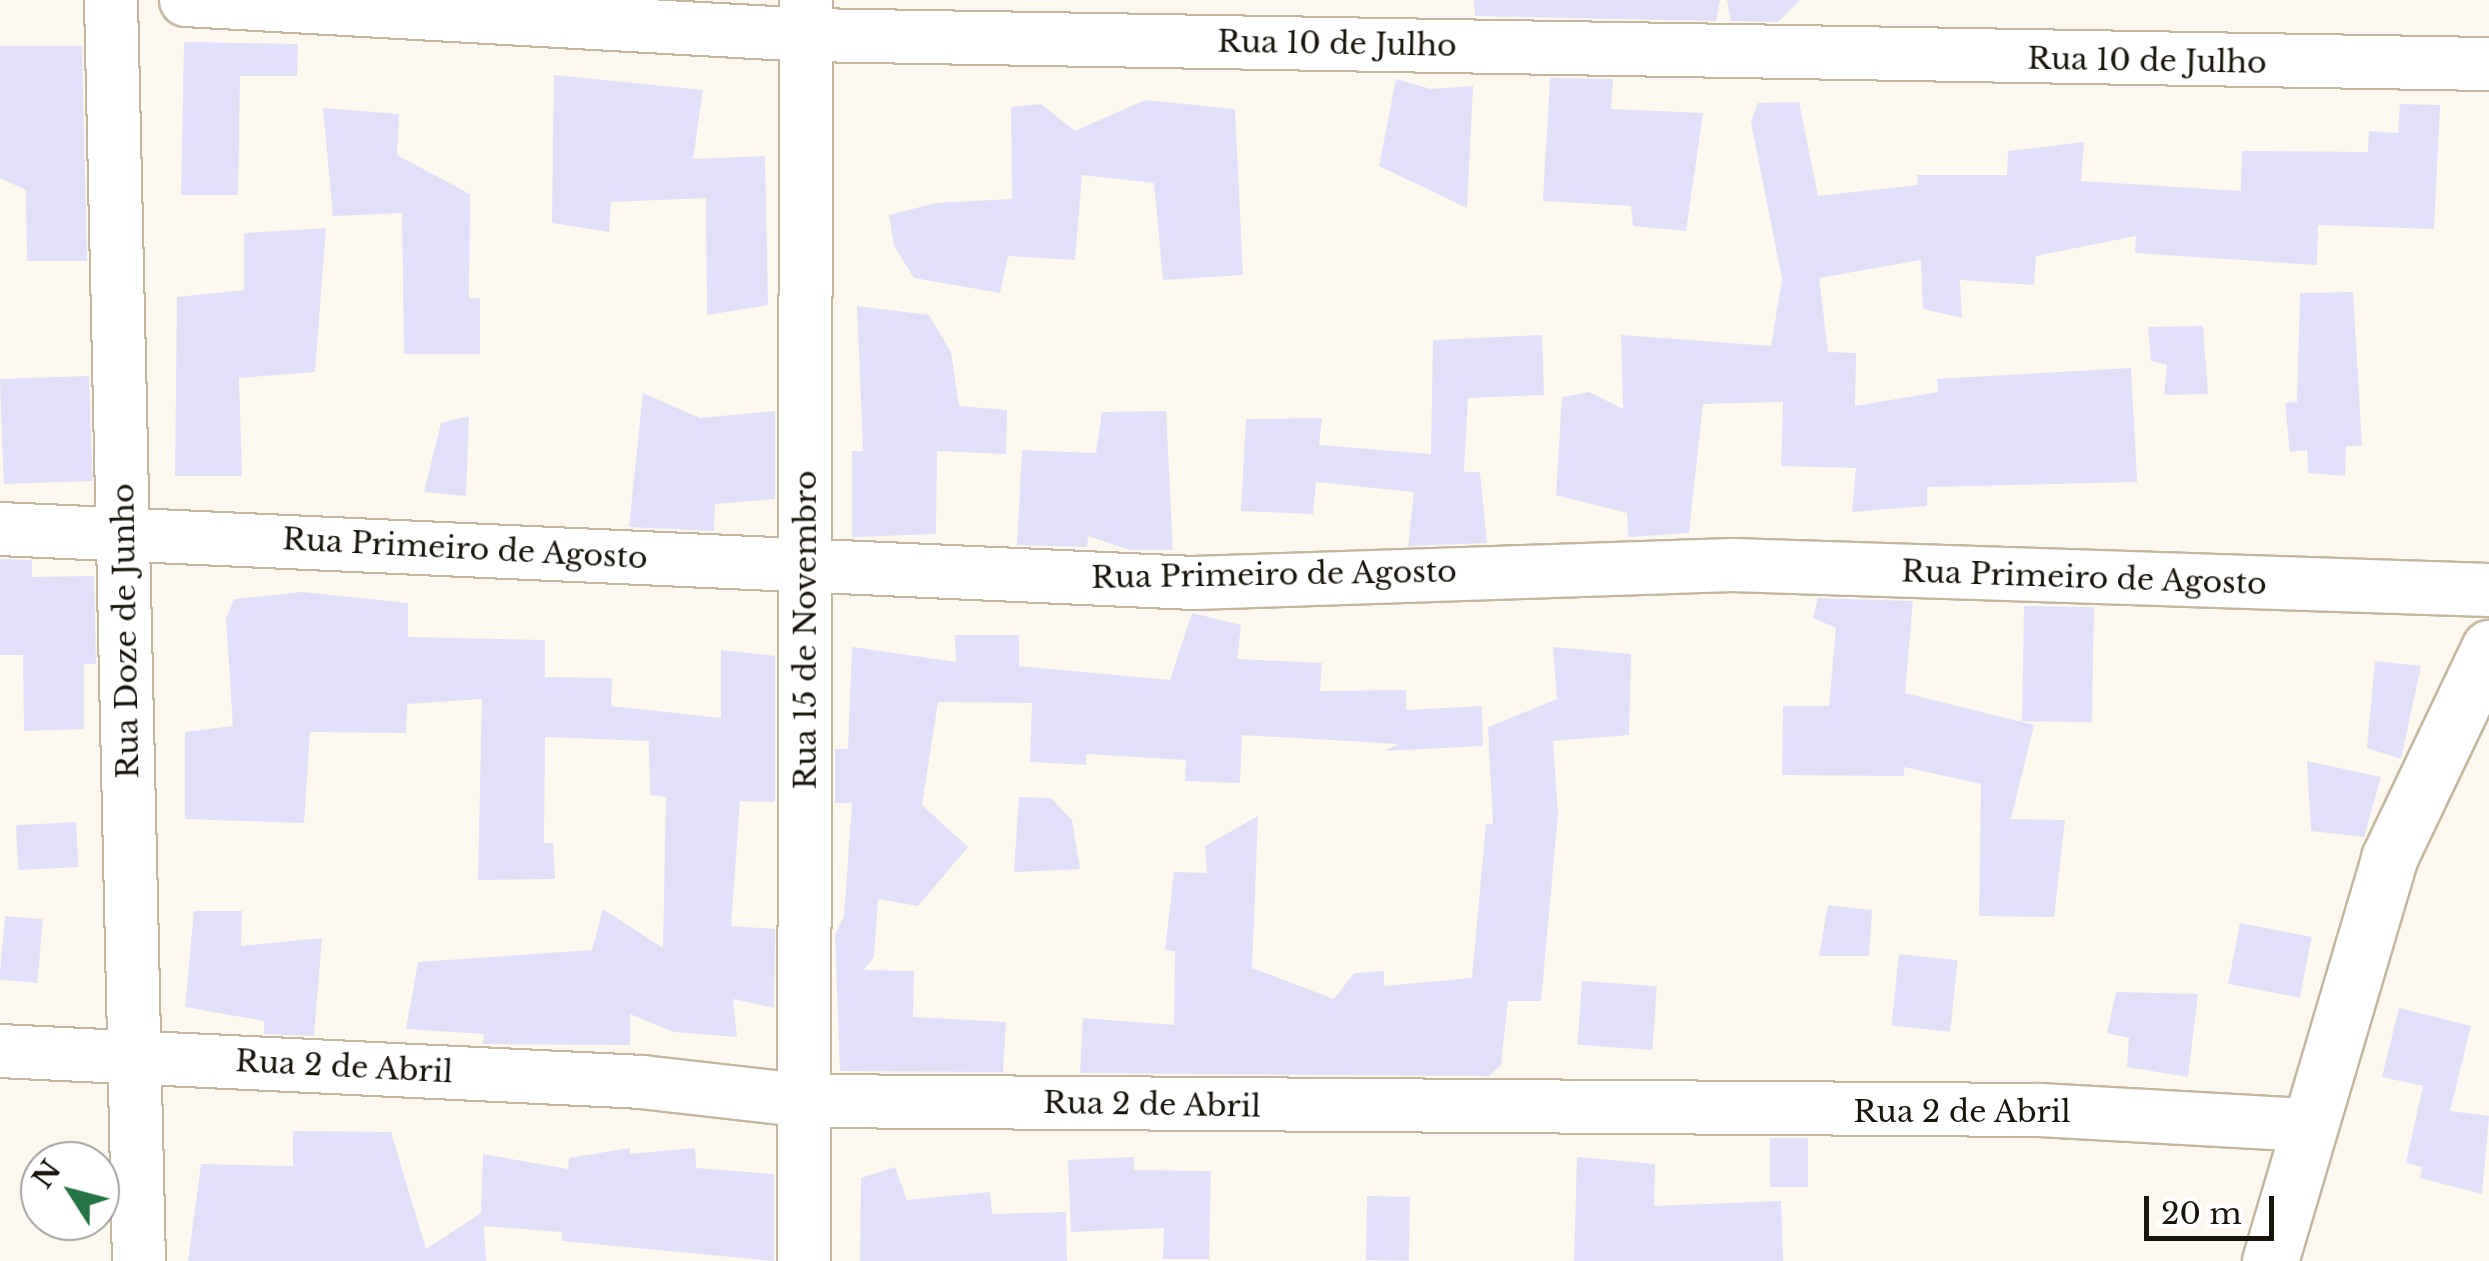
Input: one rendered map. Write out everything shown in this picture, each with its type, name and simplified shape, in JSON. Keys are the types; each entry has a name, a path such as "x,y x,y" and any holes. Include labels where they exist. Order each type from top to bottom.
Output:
{"street":[{"name":"Rua Doze de Junho","path":"111,0 126,533 129,1055 139,1261"},
{"name":"Rua 10 de Julho","path":"186,0 2489,64"},
{"name":"Rua 15 de Novembro","path":"804,1261 808,1101 807,18"},
{"name":"Rua Primeiro de Agosto","path":"0,529 1194,582 1733,565 2489,590"},
{"path":"2270,1261 2306,1124 2389,858 2489,648"},
{"name":"Rua 2 de Abril","path":"0,1051 642,1082 808,1101 2038,1110 2306,1124"}],"building":[{"path":"1474,0 1720,0 1716,21 1475,16"},
{"path":"1727,0 1800,0 1778,22 1731,21"},
{"path":"184,42 298,44 297,76 240,76 238,195 181,195"},
{"path":"0,46 82,46 87,261 27,261 26,190 0,178"},
{"path":"554,75 703,90 693,159 765,156 768,305 707,315 706,198 611,202 609,232 552,223"},
{"path":"1550,78 1613,79 1611,109 1703,113 1686,231 1633,226 1631,206 1543,201"},
{"path":"1396,79 1431,89 1473,86 1467,208 1379,166"},
{"path":"1145,100 1235,109 1243,275 1163,280 1154,183 1082,175 1075,260 1008,256 1000,293 914,278 894,246 889,215 936,203 1012,199 1011,107 1041,104 1075,131"},
{"path":"1799,102 1818,196 1918,185 1917,175 2007,175 2008,151 2084,142 2081,181 2241,191 2242,151 2368,152 2369,131 2398,133 2400,104 2440,105 2434,229 2318,225 2317,265 2135,253 2136,236 2036,256 2034,285 1960,280 1962,318 1923,309 1921,260 1819,278 1828,352 1856,353 1855,406 1938,392 1937,379 2131,368 2137,482 1927,487 1927,506 1852,512 1856,468 1781,466 1783,402 1703,404 1689,533 1628,537 1627,513 1556,495 1562,397 1589,392 1623,409 1621,335 1771,346 1782,279 1751,122 1758,103"},
{"path":"323,108 399,114 397,155 470,194 469,298 480,298 480,354 404,354 402,213 333,216"},
{"path":"326,228 315,372 239,378 242,476 175,476 177,297 244,290 244,233"},
{"path":"2353,292 2362,446 2346,446 2345,476 2308,473 2307,450 2290,452 2285,403 2297,402 2300,293"},
{"path":"857,306 929,315 951,352 959,406 1007,410 1006,454 937,451 936,534 852,537 852,451 863,451"},
{"path":"2203,326 2208,394 2164,395 2167,365 2151,361 2148,327"},
{"path":"1542,335 1544,395 1468,398 1464,472 1480,472 1487,543 1408,546 1414,492 1316,482 1313,514 1241,511 1246,419 1322,418 1319,445 1431,454 1433,340"},
{"path":"89,376 93,481 4,484 0,379"},
{"path":"643,393 700,418 775,411 775,499 715,504 714,531 629,527"},
{"path":"1166,411 1173,550 1130,550 1088,536 1087,547 1017,545 1022,450 1096,453 1102,412"},
{"path":"469,416 466,496 424,492 441,423"},
{"path":"0,559 32,560 32,577 94,576 96,664 84,664 84,729 24,731 23,655 0,655"},
{"path":"302,592 408,603 408,637 545,640 545,677 612,678 611,706 721,718 721,650 775,656 775,802 740,801 731,926 775,929 774,1008 733,999 737,1037 673,1032 630,1014 630,1045 483,1044 484,1034 406,1029 418,962 592,950 603,909 663,948 666,797 650,795 649,741 545,737 544,843 553,843 555,879 478,880 482,699 407,704 406,733 310,732 304,823 185,819 185,732 233,726 226,618 234,599"},
{"path":"1818,598 1913,601 1905,693 2034,725 2011,819 2065,820 2054,917 1979,916 1981,784 1904,767 1904,776 1782,775 1783,706 1829,706 1836,628 1813,618"},
{"path":"2024,606 2094,607 2092,722 2022,721"},
{"path":"1192,613 1241,625 1237,659 1322,663 1320,691 1406,690 1406,710 1482,706 1483,746 1384,751 1399,744 1242,735 1240,783 1185,781 1186,760 1086,754 1086,765 1030,762 1032,703 938,702 922,805 968,847 918,906 878,899 874,957 864,970 914,971 913,1017 1006,1022 1003,1072 840,1071 835,935 844,916 852,803 835,803 835,749 848,749 852,647 956,662 955,635 1019,635 1019,666 1170,680"},
{"path":"1553,647 1631,654 1629,735 1553,741 1558,814 1541,1001 1508,1001 1501,1065 1489,1076 1080,1073 1083,1018 1174,1025 1175,951 1165,950 1174,872 1207,873 1205,846 1258,816 1252,968 1334,999 1354,973 1384,971 1384,986 1472,978 1486,824 1493,824 1488,727 1557,699"},
{"path":"2375,661 2421,666 2401,759 2367,748"},
{"path":"2307,761 2381,777 2364,837 2311,831"},
{"path":"1019,797 1051,798 1072,820 1080,869 1014,872"},
{"path":"76,822 78,867 18,870 16,825"},
{"path":"1828,905 1872,910 1869,956 1819,956"},
{"path":"194,911 242,911 241,946 322,938 314,1036 264,1034 264,1021 185,1007"},
{"path":"5,916 43,919 37,983 0,980"},
{"path":"2240,923 2312,937 2300,998 2228,984"},
{"path":"1899,954 1958,960 1950,1032 1891,1026"},
{"path":"1582,981 1657,986 1652,1050 1578,1045"},
{"path":"2116,992 2198,994 2188,1077 2127,1067 2129,1038 2107,1033"},
{"path":"2399,1008 2471,1026 2450,1111 2489,1116 2482,1194 2420,1178 2422,1167 2406,1163 2423,1086 2382,1077"},
{"path":"293,1131 391,1132 426,1249 481,1213 483,1154 568,1169 569,1158 630,1148 630,1154 695,1148 696,1168 774,1174 774,1261 562,1241 562,1232 484,1226 486,1261 188,1261 201,1164 293,1166"},
{"path":"1770,1138 1808,1138 1808,1187 1770,1187"},
{"path":"1134,1157 1134,1170 1211,1171 1209,1259 1163,1259 1164,1228 1071,1232 1068,1160"},
{"path":"1577,1157 1655,1164 1654,1206 1781,1201 1783,1261 1574,1261"},
{"path":"895,1167 907,1200 990,1192 992,1214 1066,1212 1067,1261 860,1261 861,1178"},
{"path":"1367,1196 1410,1197 1409,1261 1366,1260"}]}
